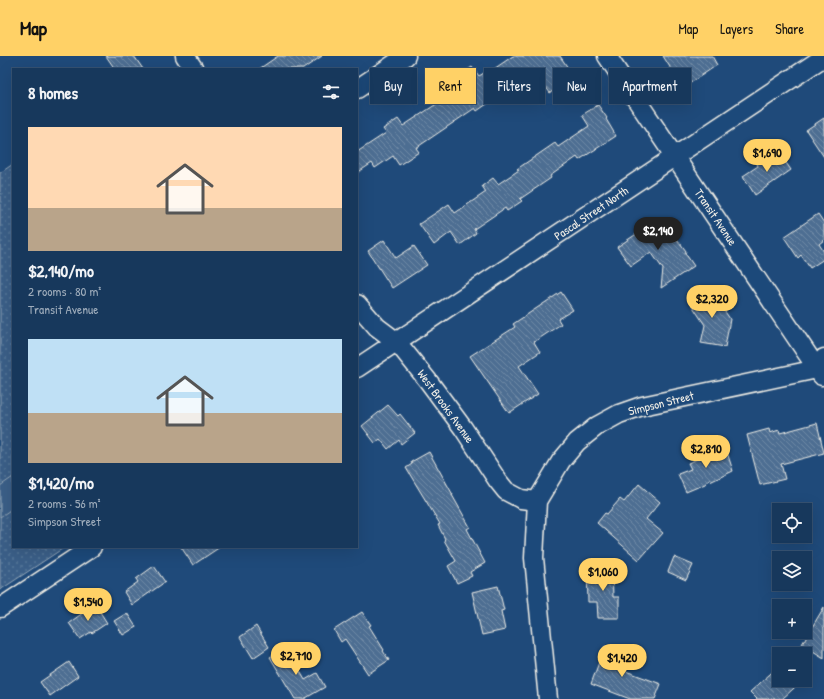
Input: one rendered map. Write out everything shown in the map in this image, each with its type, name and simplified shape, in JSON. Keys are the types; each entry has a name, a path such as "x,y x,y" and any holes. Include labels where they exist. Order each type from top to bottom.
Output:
{"street":[{"path":"185,56 193,68"},
{"path":"358,88 406,56"},
{"name":"Transit Avenue","path":"607,56 675,157 822,368"},
{"name":"Pascal Street North","path":"358,367 824,57"},
{"name":"West Brooks Avenue","path":"358,305 377,327 397,342 429,382 463,428 506,491 521,499 537,501"},
{"name":"Simpson Street","path":"548,699 534,558 537,501 561,460 577,442 597,426 619,414 642,406 822,368"},
{"path":"0,608 90,548"}],"shaded area":[{"path":"12,165 12,548 63,548 0,590 0,173"},
{"path":"12,478 12,509 0,517 0,486"}],"building":[{"path":"106,56 134,56 142,68 114,68"},
{"path":"278,56 322,56 304,68 260,68"},
{"path":"513,56 560,56 568,68 553,68 553,91 550,93 545,86 545,68 495,68"},
{"path":"663,56 712,56 717,65 691,83 691,68 670,68"},
{"path":"476,72 479,76 484,73 484,104 487,104 477,111 475,108 416,148 419,152 399,165 393,156 375,168 372,163 358,172 358,151 386,133 383,129 398,119 403,126 436,104 476,104"},
{"path":"598,105 607,118 606,119 616,136 579,160 577,157 550,176 551,178 520,199 522,201 507,211 505,208 474,229 476,233 460,245 451,232 434,245 419,224 449,204 455,213 486,192 482,186 493,178 498,184 555,143 558,147 589,126 582,115"},
{"path":"824,118 824,157 806,130"},
{"path":"778,151 791,170 755,195 743,176 758,166 757,164"},
{"path":"818,214 824,223 824,240 819,244 824,252 824,259 810,268 801,255 798,258 784,237"},
{"path":"659,219 674,241 677,239 686,251 685,253 694,266 661,288 663,269 651,252 631,266 617,247"},
{"path":"384,240 396,258 414,246 427,265 392,288 368,251"},
{"path":"709,288 730,319 725,347 701,343 705,325 689,301"},
{"path":"561,292 573,310 558,319 561,324 534,342 540,352 519,366 538,394 509,413 470,356 515,327 513,324"},
{"path":"388,405 398,416 400,414 415,433 401,444 399,440 388,449 380,439 375,443 362,426"},
{"path":"817,423 824,453 781,464 785,479 760,485 747,435 769,429 770,433 779,430 780,433"},
{"path":"725,446 733,471 712,481 709,479 705,484 686,492 678,474 691,469 688,463 702,457 700,453 711,449 712,451"},
{"path":"429,452 470,527 467,529 485,563 470,572 472,576 457,583 448,566 456,561 444,540 445,539 438,525 440,524 406,468 412,464 411,462"},
{"path":"639,484 660,502 646,519 663,533 639,560 597,523 620,499 624,502"},
{"path":"182,548 218,548 193,565"},
{"path":"674,557 693,565 686,580 668,572"},
{"path":"154,566 165,582 132,605 124,592 138,582 136,579"},
{"path":"612,567 613,597 619,597 619,618 598,618 597,602 588,602 587,568"},
{"path":"498,586 504,610 501,611 505,630 482,635 472,592"},
{"path":"95,604 107,623 80,639 69,623"},
{"path":"824,607 824,658 812,650 812,647 807,647 802,644 805,639 812,639 812,627"},
{"path":"362,612 371,625 369,626 389,660 368,674 345,639 341,642 334,630"},
{"path":"127,613 136,627 123,635 114,621"},
{"path":"256,626 269,647 253,658 240,637"},
{"path":"605,646 629,655 623,670 661,684 655,699 630,699 591,684"},
{"path":"286,647 305,680 317,673 325,687 304,699 295,699 270,657"},
{"path":"69,662 78,676 50,696 40,682"},
{"path":"772,672 772,687 795,687 782,699 757,699 750,692"}]}
